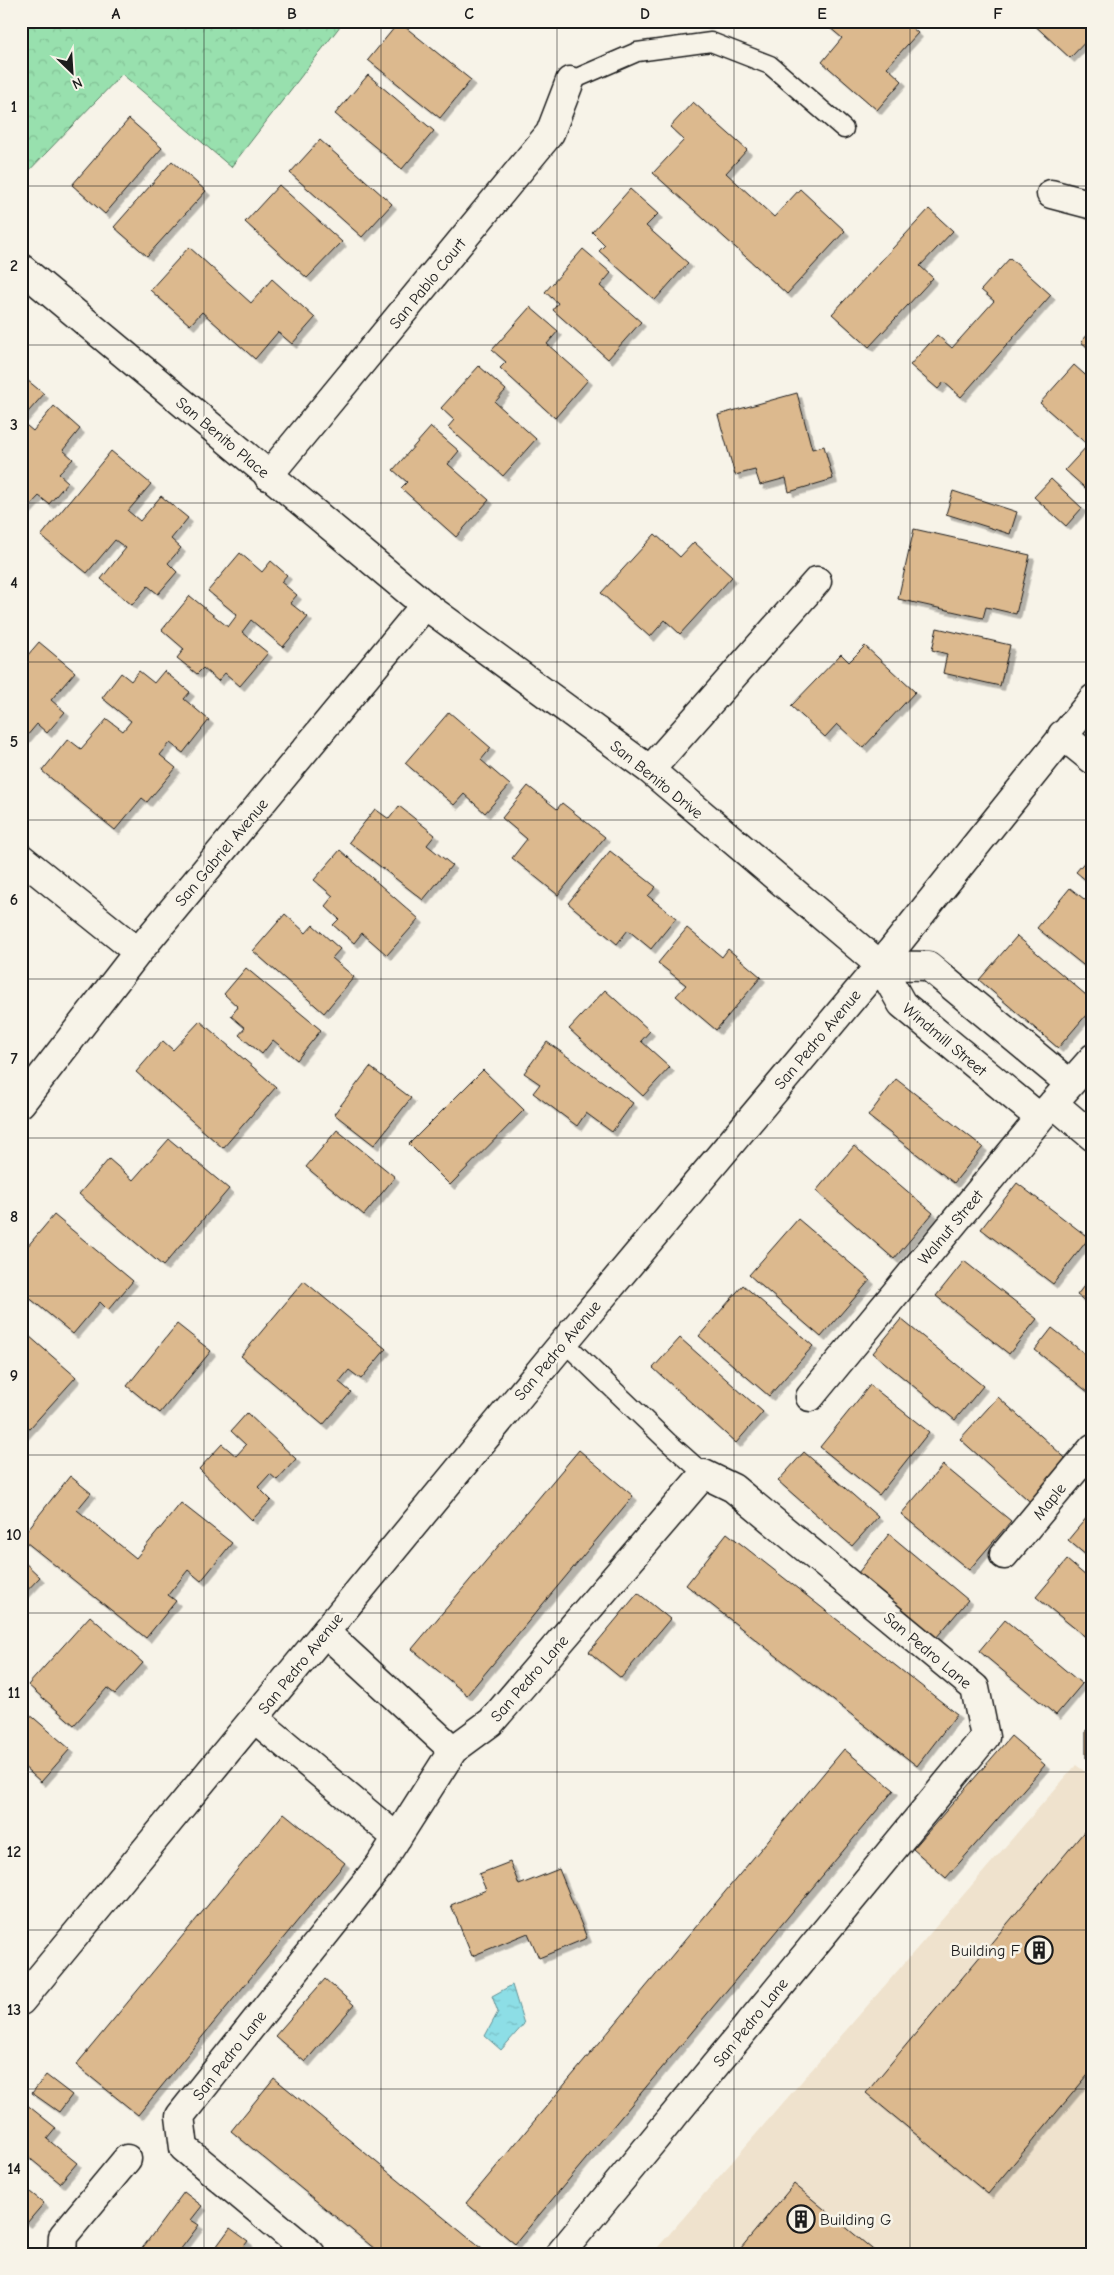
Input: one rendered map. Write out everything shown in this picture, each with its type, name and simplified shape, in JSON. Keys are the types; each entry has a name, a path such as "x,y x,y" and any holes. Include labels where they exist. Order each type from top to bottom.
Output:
{"street":[{"name":"San Pablo Court","path":"268,476 550,133 570,81"},
{"path":"1050,194 1093,204"},
{"name":"San Benito Place","path":"21,268 268,476 425,605"},
{"path":"650,770 817,581"},
{"name":"San Benito Drive","path":"425,605 650,770 880,964"},
{"name":"San Gabriel Avenue","path":"21,1103 138,952 425,605"},
{"name":"San Pedro Avenue","path":"21,2001 564,1342 880,964 1062,735 1093,699"},
{"path":"1062,735 1093,760"},
{"path":"21,858 138,952"},
{"name":"Windmill Street","path":"880,964 902,1004 1055,1102"},
{"name":"Windmill Street","path":"880,964 928,966 1055,1102 1093,1137"},
{"name":"Walnut Street","path":"810,1397 1093,1058"},
{"name":"Maple","path":"1004,1555 1093,1448"},
{"name":"San Pedro Lane","path":"311,2254 184,2148 180,2116 379,1866 453,1750 491,1722 704,1474 732,1488 975,1688 985,1737 560,2254"},
{"path":"325,1632 453,1750"},
{"path":"254,1718 397,1838"},
{"path":"62,2254 63,2236 127,2159"}],"lane":[{"path":"570,81 637,52 711,42 770,65 844,129"},
{"path":"564,1342 704,1474"}],"shaded area":[{"path":"1076,1765 1093,1778 1093,2254 652,2254"}],"green space":[{"path":"21,21 344,21 231,167 122,74 21,179"}],"water":[{"path":"512,1985 524,2024 501,2050 485,2036 498,2012 492,1996"}],"building":[{"path":"822,21 904,21 918,33 887,67 902,81 877,110 822,62 842,38"},
{"path":"1030,21 1093,21 1093,34 1070,58"},
{"path":"399,22 471,80 440,118 368,60"},
{"path":"368,75 434,131 402,169 335,114"},
{"path":"693,102 747,150 726,173 774,217 800,189 845,231 787,294 653,173 684,140 670,127"},
{"path":"129,119 162,148 105,214 72,185"},
{"path":"320,140 392,204 362,237 290,173"},
{"path":"172,161 206,191 147,256 114,227"},
{"path":"279,185 342,242 307,278 245,222"},
{"path":"630,189 658,214 646,226 688,263 655,300 599,251 605,245 592,232"},
{"path":"929,209 953,231 920,266 933,278 869,347 832,314"},
{"path":"189,247 251,303 272,279 315,318 292,344 278,332 255,359 202,312 190,325 150,290"},
{"path":"583,249 611,273 600,286 641,322 608,359 553,310 558,303 545,292"},
{"path":"1010,258 1051,295 961,397 944,382 938,389 910,365 937,335 952,348 994,301 981,290"},
{"path":"530,307 558,331 547,344 588,380 555,418 500,368 506,362 492,350"},
{"path":"1093,329 1093,352 1081,342"},
{"path":"1074,365 1093,382 1093,495 1065,470 1088,445 1040,403"},
{"path":"479,366 506,390 495,402 536,439 503,476 448,427 454,420 441,408"},
{"path":"21,375 44,394 21,420"},
{"path":"797,393 812,449 824,446 833,479 789,492 786,478 760,485 755,470 735,475 718,415"},
{"path":"54,406 80,429 63,450 73,459 59,474 68,482 49,504 39,496 22,514 21,421 33,431"},
{"path":"431,427 459,451 448,464 489,500 456,537 401,488 407,482 393,470"},
{"path":"111,451 151,484 128,511 140,521 161,496 188,518 171,539 181,548 168,563 177,572 158,594 148,586 132,605 101,579 126,548 115,540 87,573 41,536"},
{"path":"1051,479 1082,508 1066,526 1034,497"},
{"path":"953,491 1017,512 1010,534 946,514"},
{"path":"914,529 1030,555 1016,614 986,607 983,618 898,599"},
{"path":"655,534 680,557 694,542 732,577 680,634 665,620 650,637 601,593"},
{"path":"240,553 262,572 271,561 287,575 281,582 297,595 290,603 308,617 283,647 251,620 242,632 268,653 240,686 225,673 218,681 203,668 197,674 177,658 184,649 162,630 190,596 228,627 237,615 208,591"},
{"path":"937,628 1010,645 1000,686 943,673 947,654 932,650"},
{"path":"39,642 75,672 51,700 65,712 47,733 37,724 21,743 21,663"},
{"path":"865,646 915,692 863,748 837,724 825,737 791,706 841,654 849,662"},
{"path":"139,671 154,683 164,671 190,692 184,699 209,720 183,753 170,743 160,755 176,768 147,802 142,798 115,830 42,771 68,739 81,749 107,719 123,731 131,721 102,698 121,673 131,681"},
{"path":"449,712 491,748 481,760 510,785 485,813 464,794 454,805 405,763"},
{"path":"528,786 557,809 562,803 605,837 558,895 512,858 527,839 502,818"},
{"path":"399,806 435,835 427,845 452,865 423,900 349,842 375,809 389,819"},
{"path":"340,850 419,919 387,955 362,933 354,943 333,925 339,919 325,906 333,896 314,880"},
{"path":"610,851 656,887 648,896 676,918 651,949 628,930 617,944 568,903"},
{"path":"1093,852 1093,886 1076,872"},
{"path":"1070,888 1093,906 1093,973 1037,928"},
{"path":"285,914 306,933 313,925 340,949 332,958 354,977 324,1013 253,951"},
{"path":"687,928 722,957 728,949 761,977 716,1030 676,996 686,985 658,963"},
{"path":"1017,936 1093,1001 1093,1007 1058,1048 979,980"},
{"path":"246,968 321,1030 297,1060 273,1040 262,1054 239,1035 245,1028 231,1016 238,1007 224,994"},
{"path":"605,990 650,1031 641,1041 670,1067 643,1096 569,1029"},
{"path":"200,1021 276,1087 223,1148 136,1072 163,1041 173,1050"},
{"path":"547,1042 633,1103 612,1132 586,1113 577,1126 533,1093 540,1084 524,1073"},
{"path":"370,1067 411,1098 374,1145 334,1114"},
{"path":"483,1070 524,1110 450,1185 409,1144"},
{"path":"896,1079 983,1147 954,1183 868,1116"},
{"path":"337,1130 395,1177 364,1215 306,1167"},
{"path":"169,1139 229,1189 163,1266 79,1194 109,1159 133,1180"},
{"path":"854,1146 933,1213 894,1259 816,1191"},
{"path":"1017,1183 1089,1238 1053,1284 981,1229"},
{"path":"54,1215 133,1281 108,1310 100,1302 73,1334 21,1291 21,1254"},
{"path":"798,1219 870,1280 821,1337 749,1275"},
{"path":"964,1261 1037,1319 1009,1354 936,1296"},
{"path":"1093,1274 1093,1307 1077,1295"},
{"path":"304,1281 386,1349 361,1379 349,1370 339,1382 351,1392 323,1425 241,1356"},
{"path":"743,1285 813,1346 769,1396 699,1336"},
{"path":"901,1319 983,1386 955,1420 873,1353"},
{"path":"177,1324 211,1351 160,1413 127,1386"},
{"path":"1052,1328 1093,1360 1093,1396 1035,1350"},
{"path":"21,1329 76,1377 21,1438"},
{"path":"680,1338 763,1412 736,1443 653,1368"},
{"path":"870,1385 929,1432 879,1495 820,1447"},
{"path":"998,1397 1073,1465 1036,1507 960,1439"},
{"path":"247,1413 296,1459 277,1480 270,1474 258,1487 271,1500 252,1520 199,1469 222,1444 236,1456 246,1445 231,1431"},
{"path":"579,1450 633,1496 467,1695 412,1649"},
{"path":"804,1452 878,1517 852,1546 778,1481"},
{"path":"943,1465 1011,1521 969,1570 901,1514"},
{"path":"70,1476 91,1493 77,1510 136,1558 181,1503 232,1543 201,1581 188,1570 168,1595 176,1601 146,1638 21,1538"},
{"path":"1093,1510 1093,1561 1068,1540"},
{"path":"727,1533 957,1714 917,1766 686,1585"},
{"path":"889,1534 968,1600 936,1638 858,1573"},
{"path":"21,1559 40,1577 21,1597"},
{"path":"1067,1560 1093,1582 1093,1643 1036,1597"},
{"path":"638,1593 670,1619 621,1678 589,1652"},
{"path":"90,1616 143,1663 115,1694 107,1688 74,1725 28,1685"},
{"path":"1005,1620 1082,1684 1056,1715 979,1651"},
{"path":"21,1707 70,1749 41,1782 21,1764"},
{"path":"1086,1730 1093,1730 1093,1758 1086,1758"},
{"path":"1011,1736 1045,1765 946,1878 913,1849"},
{"path":"844,1749 894,1790 515,2244 466,2203"},
{"path":"284,1813 345,1863 138,2115 76,2065"},
{"name":"Building F","path":"1088,1827 1093,1831 1093,2069 988,2194 866,2093"},
{"path":"510,1862 519,1885 559,1869 587,1938 539,1958 528,1933 472,1956 451,1905 486,1890 479,1874"},
{"path":"325,1979 354,2005 305,2062 275,2036"},
{"path":"46,2075 72,2095 59,2112 32,2093"},
{"path":"274,2078 488,2254 381,2254 231,2131"},
{"path":"26,2104 56,2128 47,2139 77,2163 60,2183 21,2151 21,2110"},
{"name":"Building G","path":"794,2184 878,2254 736,2254"},
{"path":"21,2185 44,2203 27,2223 21,2218"},
{"path":"184,2192 202,2206 191,2220 199,2225 177,2254 138,2254"},
{"path":"230,2228 248,2241 238,2254 211,2254"}],"place":[{"name":"Building F","path":"1039,1950"},
{"name":"Building G","path":"801,2219"}]}
